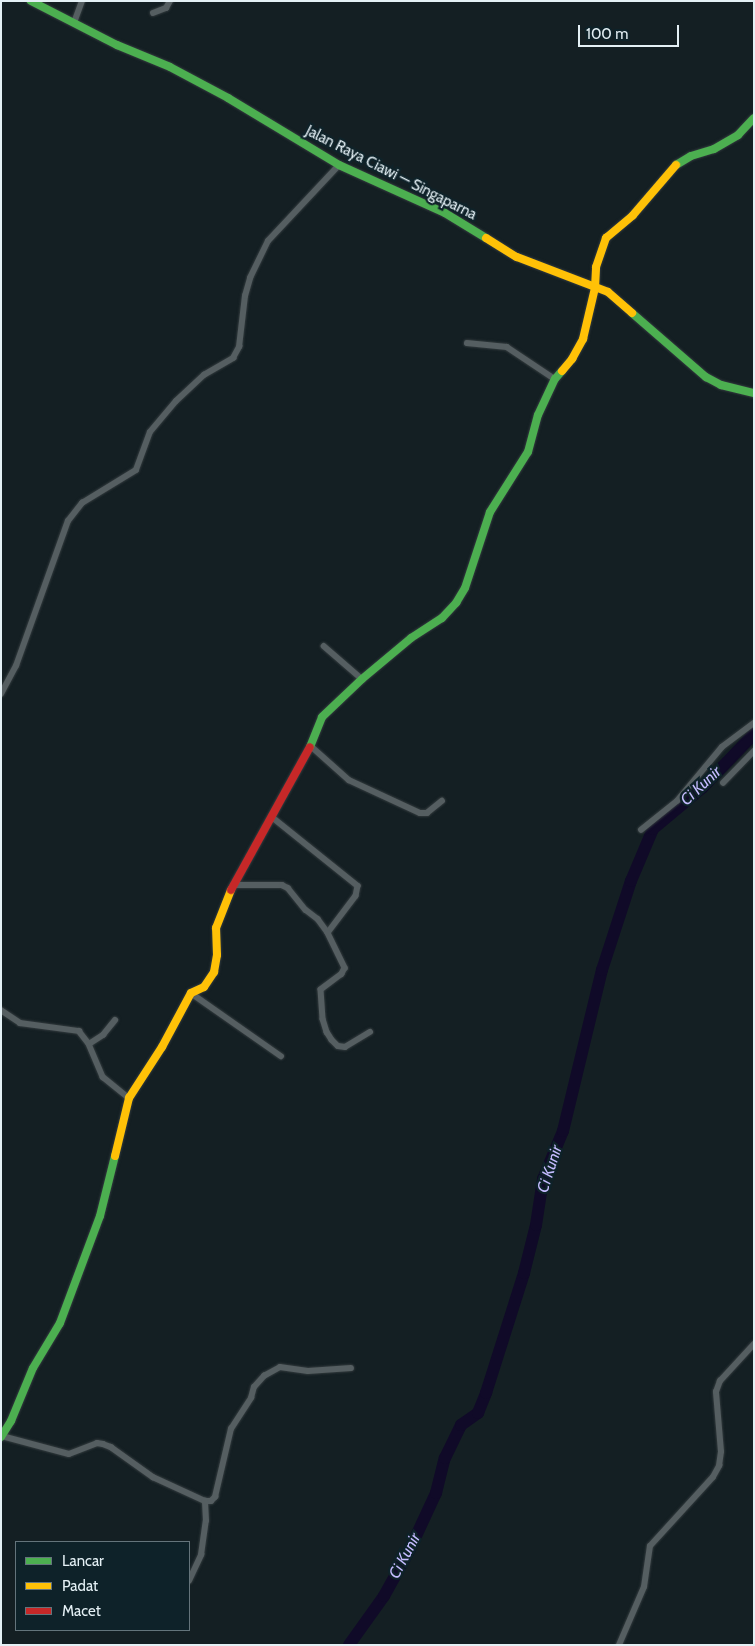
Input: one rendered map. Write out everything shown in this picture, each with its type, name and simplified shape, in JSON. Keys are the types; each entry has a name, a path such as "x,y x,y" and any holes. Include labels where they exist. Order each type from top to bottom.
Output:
{"street":[{"name":"Jalan Raya Ciawi — Singaparna","path":"31,1 117,45 170,67 228,98 313,151 339,165 445,213 517,257 608,292 706,377 721,385 754,393"},
{"path":"74,23 82,1"},
{"path":"153,13 166,8 170,1"},
{"path":"351,1368 308,1372 280,1367 264,1376 254,1387 251,1398 231,1429 215,1497 211,1502 153,1477 112,1447 104,1444 97,1444 69,1454 2,1437 11,1421 33,1368 60,1322 100,1216 129,1098 162,1047 190,993 204,987 214,972 217,955 216,928 232,885 311,746 322,717 362,679 411,638 442,618 456,603 465,588 490,512 528,452 538,415 555,378 572,359 583,338 595,288 596,267 606,238 633,215 674,166 691,156 720,146 738,135 754,118"},
{"path":"1,694 16,666 68,521 82,503 136,470 150,432 176,401 204,375 233,358 239,347 250,278 268,241 339,165"},
{"path":"467,343 507,347 555,378"},
{"path":"324,646 362,679"},
{"path":"641,830 677,801 722,747 754,723"},
{"path":"311,746 349,780 420,813 427,813 442,801"},
{"path":"723,783 754,751"},
{"path":"272,817 358,886 356,896 328,933"},
{"path":"232,885 282,885 318,919 328,933 345,968 342,974 321,990 323,1019 327,1032 338,1046 345,1047 370,1032"},
{"path":"190,993 281,1056"},
{"path":"1,1010 20,1023 79,1031 89,1044 103,1077 129,1098"},
{"path":"89,1044 103,1035 115,1020"},
{"path":"619,1645 644,1587 650,1546 713,1477 720,1466 721,1452 716,1392 720,1381 754,1344"},
{"path":"190,1579 201,1555 206,1521 205,1501"}],"waterway":[{"name":"Ci Kunir","path":"349,1645 384,1596 410,1549 436,1493 445,1458 461,1425 478,1413 486,1393 524,1273 536,1225 543,1179 563,1131 602,970 631,881 653,829 702,788 754,734"}],"traffic: fast":[{"path":"31,1 117,45 170,67 228,98 339,165 445,213 486,238"},
{"path":"676,165 691,156 714,149 738,135 754,118"},
{"path":"632,313 706,377 721,385 754,393"},
{"path":"310,747 322,717 362,679 411,638 442,618 456,603 465,588 490,512 528,452 538,415 555,379 562,371"},
{"path":"1,1437 11,1421 33,1368 60,1323 100,1216 115,1156"}],"traffic: slow":[{"path":"562,371 572,359 583,339 595,288 596,267 606,238 633,215 676,165"},
{"path":"486,238 517,257 608,292 632,313"},
{"path":"115,1156 129,1098 162,1047 191,993 204,987 214,972 217,955 216,928 231,890"}],"traffic: jam":[{"path":"231,890 310,747"}]}
